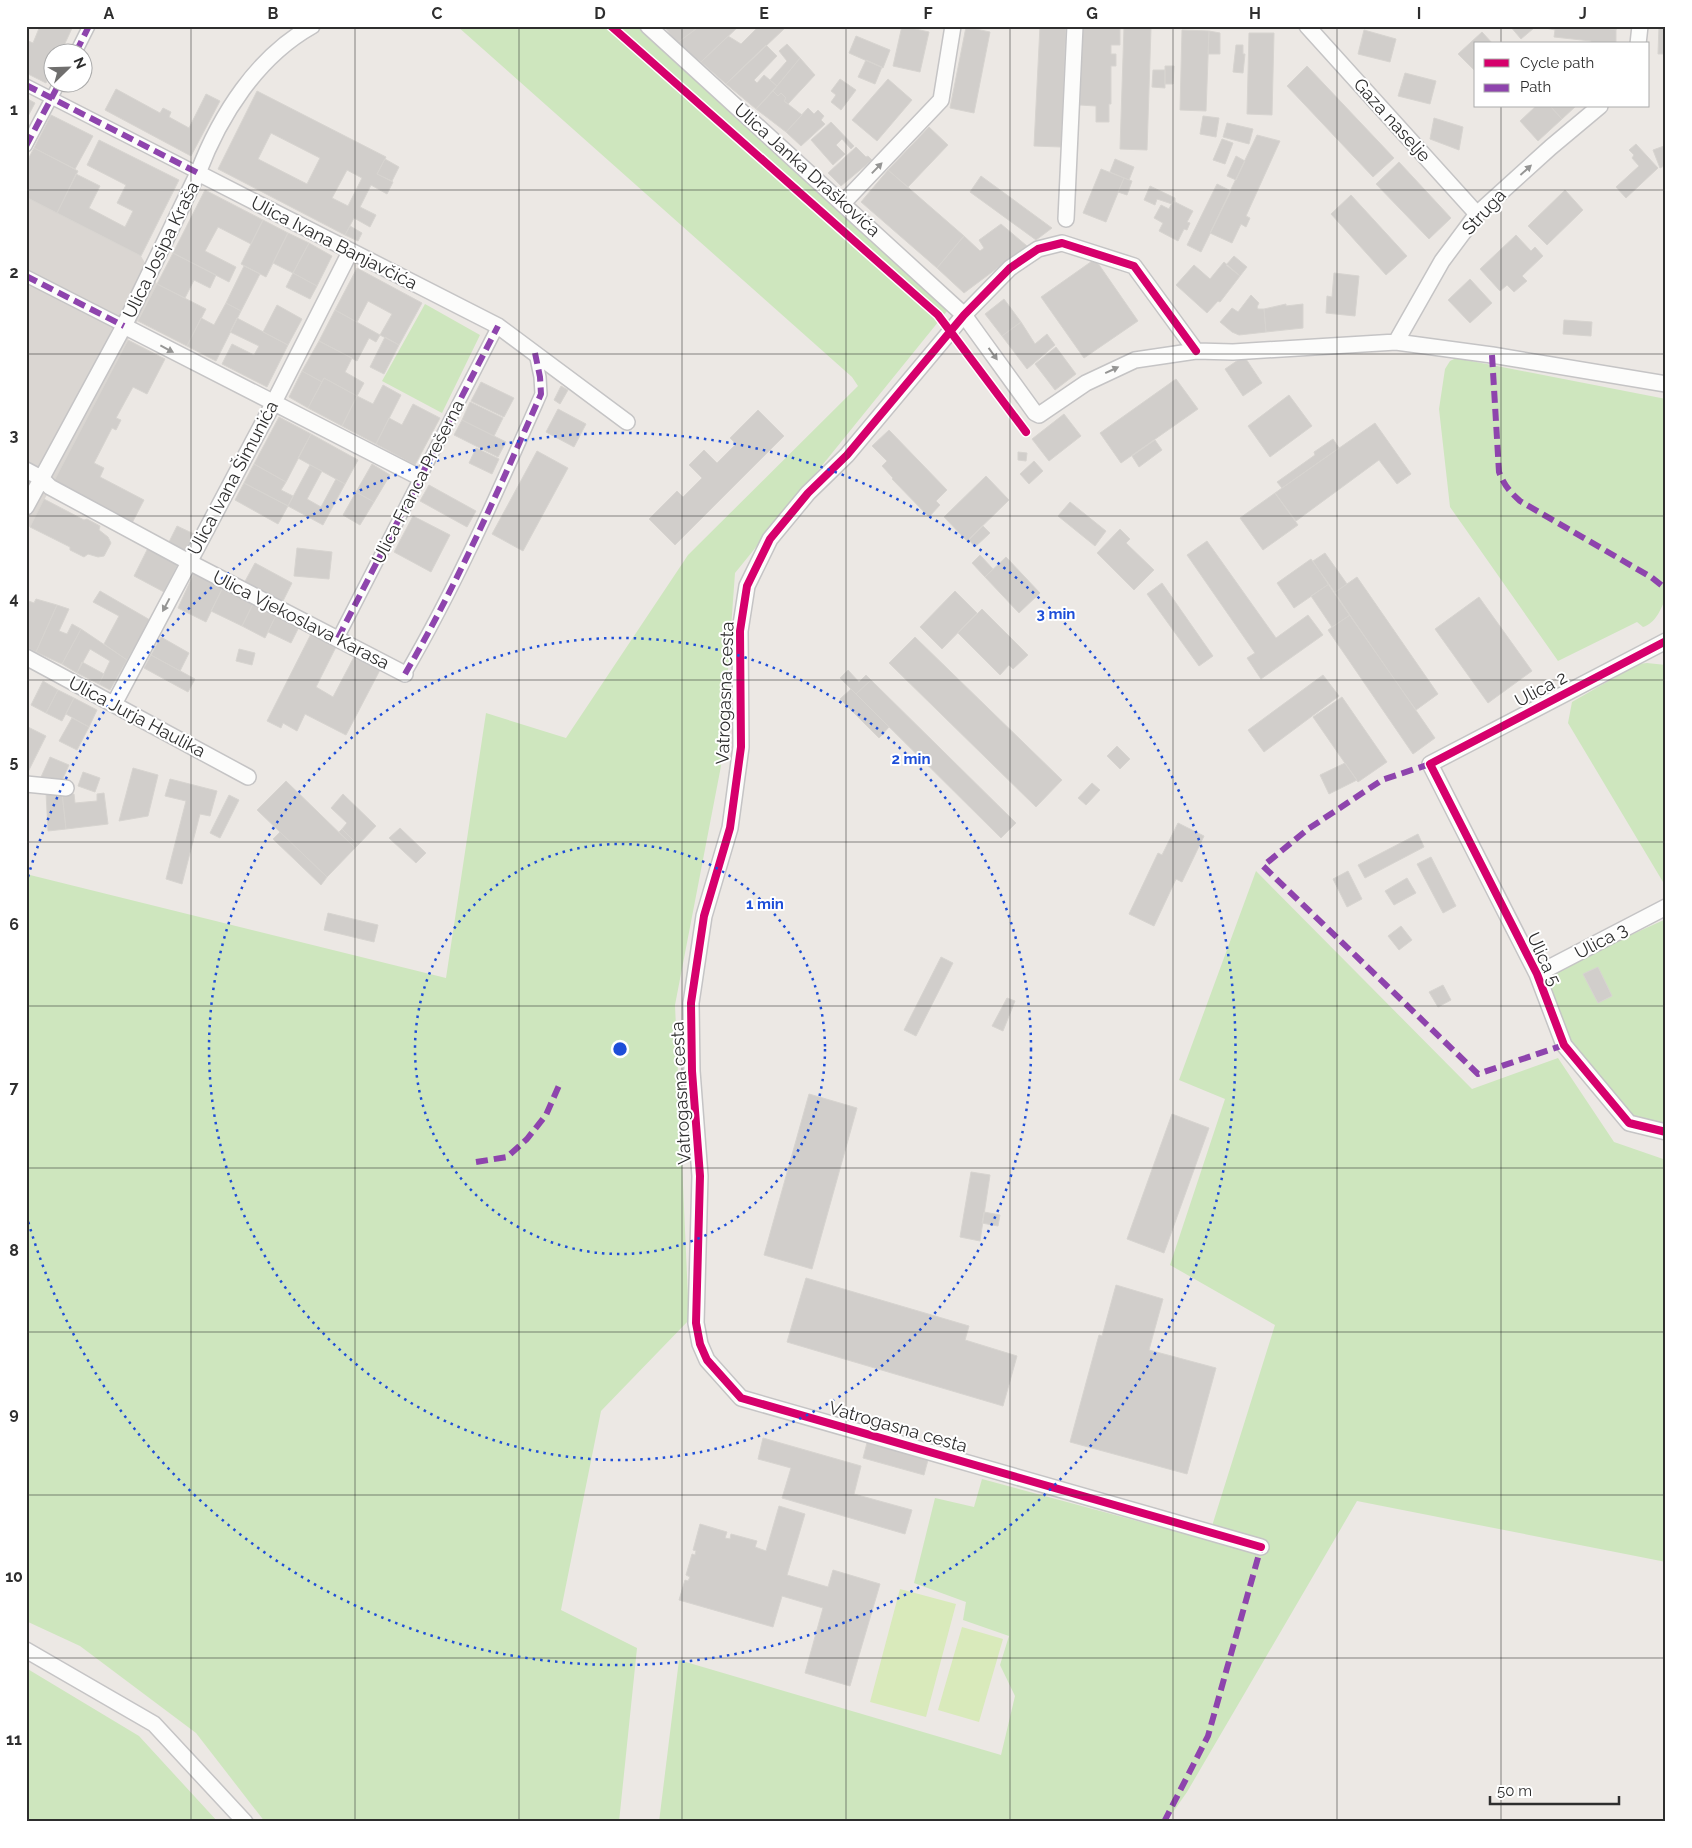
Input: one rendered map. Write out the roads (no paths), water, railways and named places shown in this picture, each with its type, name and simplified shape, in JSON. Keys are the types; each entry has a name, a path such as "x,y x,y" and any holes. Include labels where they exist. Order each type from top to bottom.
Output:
{"street":[{"path":"81,42 89,26"},
{"name":"Ulica Janka Draškovića","path":"648,26 964,315 1035,413 1040,415 1086,383 1135,360 1196,352"},
{"path":"843,203 941,100 953,26"},
{"path":"1066,219 1075,26"},
{"name":"Gaza naselje","path":"1307,26 1477,214"},
{"path":"1638,42 1640,26"},
{"name":"Ulica Josipa Kraša","path":"26,507 124,326 204,158 235,98 258,69 302,28"},
{"name":"Ulica Ivana Banjavčića","path":"26,85 498,326 627,422"},
{"path":"26,146 55,92"},
{"name":"Struga","path":"1396,342 1442,261 1477,214 1598,108"},
{"name":"Vatrogasna cesta","path":"1196,352 1134,266 1062,243 1038,249 1010,268 964,315 847,455 808,494 770,539 747,586 740,631 740,747 730,828 704,916 691,1003 692,1071 700,1176 696,1323 700,1344 707,1360 741,1398 1261,1547"},
{"name":"Ulica Ivana Šimunića","path":"114,704 273,404 350,252"},
{"path":"26,276 419,477"},
{"name":"Ulica Franca Prešerna","path":"338,638 498,326"},
{"path":"1196,352 1233,352 1396,342 1492,355 1666,384"},
{"path":"405,674 460,570 541,394 535,353"},
{"name":"Ulica Vjekoslava Karasa","path":"26,470 41,478 50,487 189,562 405,674"},
{"name":"Ulica 2","path":"1430,764 1666,641"},
{"name":"Ulica Jurja Haulika","path":"26,657 248,777"},
{"name":"Ulica 5","path":"1430,764 1537,974 1564,1045 1629,1123 1666,1132"},
{"path":"26,784 66,788"},
{"name":"Ulica 3","path":"1537,974 1666,907"},
{"path":"26,1650 154,1724 245,1822"}]}
